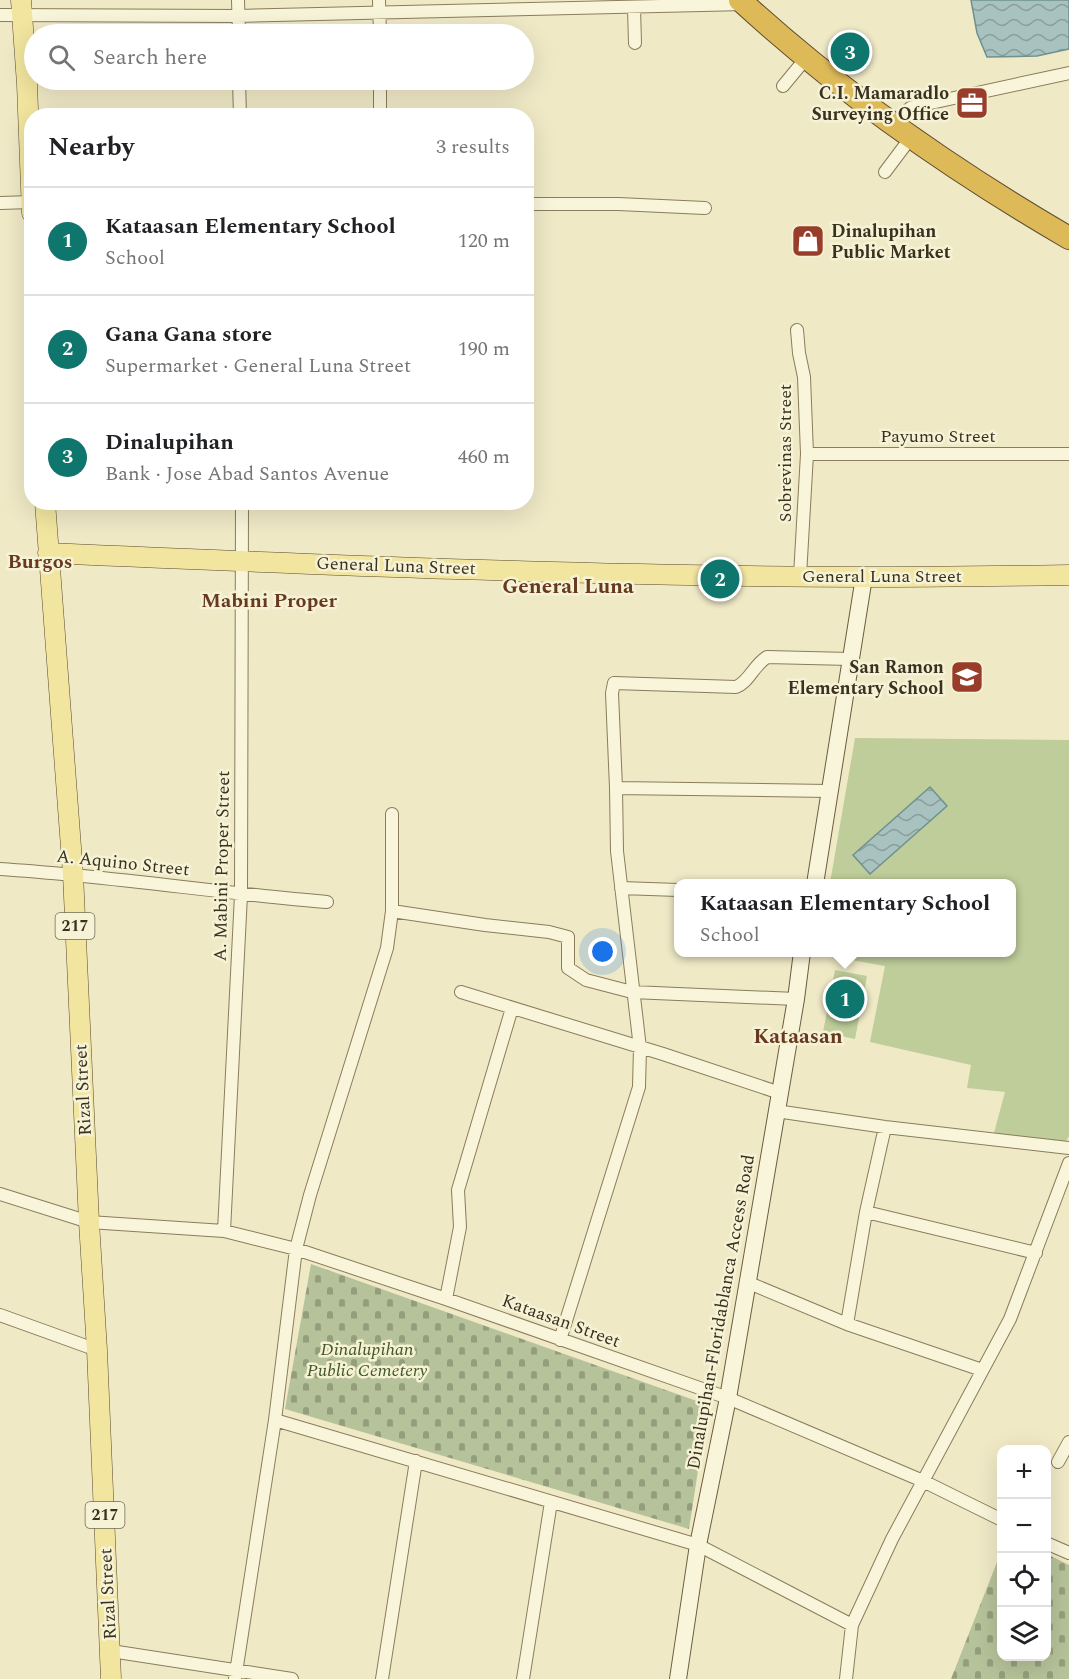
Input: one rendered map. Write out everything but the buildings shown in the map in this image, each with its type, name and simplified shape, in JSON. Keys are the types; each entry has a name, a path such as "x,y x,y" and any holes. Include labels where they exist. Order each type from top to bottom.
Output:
{"highway":[{"path":"742,2 807,57 904,130 987,188 1069,238"}],"main road":[{"path":"21,8 24,46"},
{"path":"27,90 28,108"},
{"name":"Rizal Street","path":"45,510 73,874 111,1679"},
{"name":"General Luna Street","path":"48,553 562,572 864,577 1069,575"},
{"path":"816,879 864,577"},
{"name":"Dinalupihan-Floridablanca Access Road","path":"678,1679 698,1545 728,1398 801,957"}],"street":[{"path":"238,0 238,24"},
{"path":"379,0 380,24"},
{"path":"0,15 21,8 238,16 634,8 742,2"},
{"path":"634,8 635,43"},
{"path":"783,87 807,57"},
{"path":"885,172 904,130 910,108 1069,73"},
{"path":"239,90 240,108"},
{"path":"380,90 380,108"},
{"path":"0,203 24,202"},
{"path":"534,204 618,204 705,208"},
{"name":"Sobrevinas Street","path":"797,330 804,377 807,454 800,576"},
{"name":"Payumo Street","path":"807,454 1069,454"},
{"name":"A. Mabini Proper Street","path":"224,1231 241,895 242,510"},
{"path":"560,1340 639,1087 640,1048 617,851 612,693 614,682 736,687 742,685 758,663 767,657 850,659"},
{"path":"616,788 829,791"},
{"path":"236,1675 275,1420 296,1249 310,1195 387,948 392,911 392,814"},
{"name":"A. Aquino Street","path":"0,869 73,874 241,895 327,902"},
{"path":"621,888 674,890"},
{"path":"392,911 495,927 549,932 568,937 568,968 586,980 632,992 796,999"},
{"path":"461,992 663,1054 780,1093"},
{"path":"446,1299 460,1227 458,1190 512,1008"},
{"path":"776,1111 885,1127 1069,1148"},
{"path":"847,1324 866,1212 885,1127"},
{"path":"846,1679 852,1625 923,1480 1010,1319 1069,1163"},
{"name":"Kataasan Street","path":"0,1194 89,1222 224,1231 296,1249 728,1398 923,1480 997,1517"},
{"path":"866,1212 1036,1253"},
{"path":"748,1284 847,1324 982,1370"},
{"path":"0,1315 97,1350"},
{"path":"275,1420 698,1545 852,1625"},
{"path":"1058,1462 1069,1442"},
{"path":"381,1679 416,1461"},
{"path":"523,1679 551,1502"},
{"path":"1051,1545 1069,1553"},
{"path":"111,1651 236,1675 292,1679"}],"green space":[{"path":"855,738 1069,740 1069,1136 1065,1143 994,1133 1005,1092 967,1088 971,1065 870,1042 885,966 835,957 1016,957 1016,879 831,879"},
{"path":"835,970 867,976 855,1039 823,1032"},
{"name":"Dinalupihan Public Cemetery","path":"311,1264 708,1405 689,1529 285,1409"},
{"path":"1051,1556 1069,1565 1069,1679 951,1679 997,1562 997,1661 1051,1661"}],"water":[{"path":"971,0 1069,0 1069,49 1037,56 987,57 977,33"},
{"path":"930,787 947,806 870,874 853,855"}],"place":[{"name":"Dinalupihan","path":"850,52"},
{"name":"C.I. Mamaradlo Surveying Office","path":"972,103"},
{"name":"Dinalupihan Public Market","path":"808,241"},
{"name":"Gana Gana store","path":"720,579"},
{"name":"San Ramon Elementary School","path":"967,677"},
{"name":"Kataasan Elementary School","path":"845,999"}],"district":[{"name":"Burgos","path":"40,562"},
{"name":"General Luna","path":"568,587"},
{"name":"Mabini Proper","path":"269,601"},
{"name":"Kataasan","path":"798,1037"}]}
